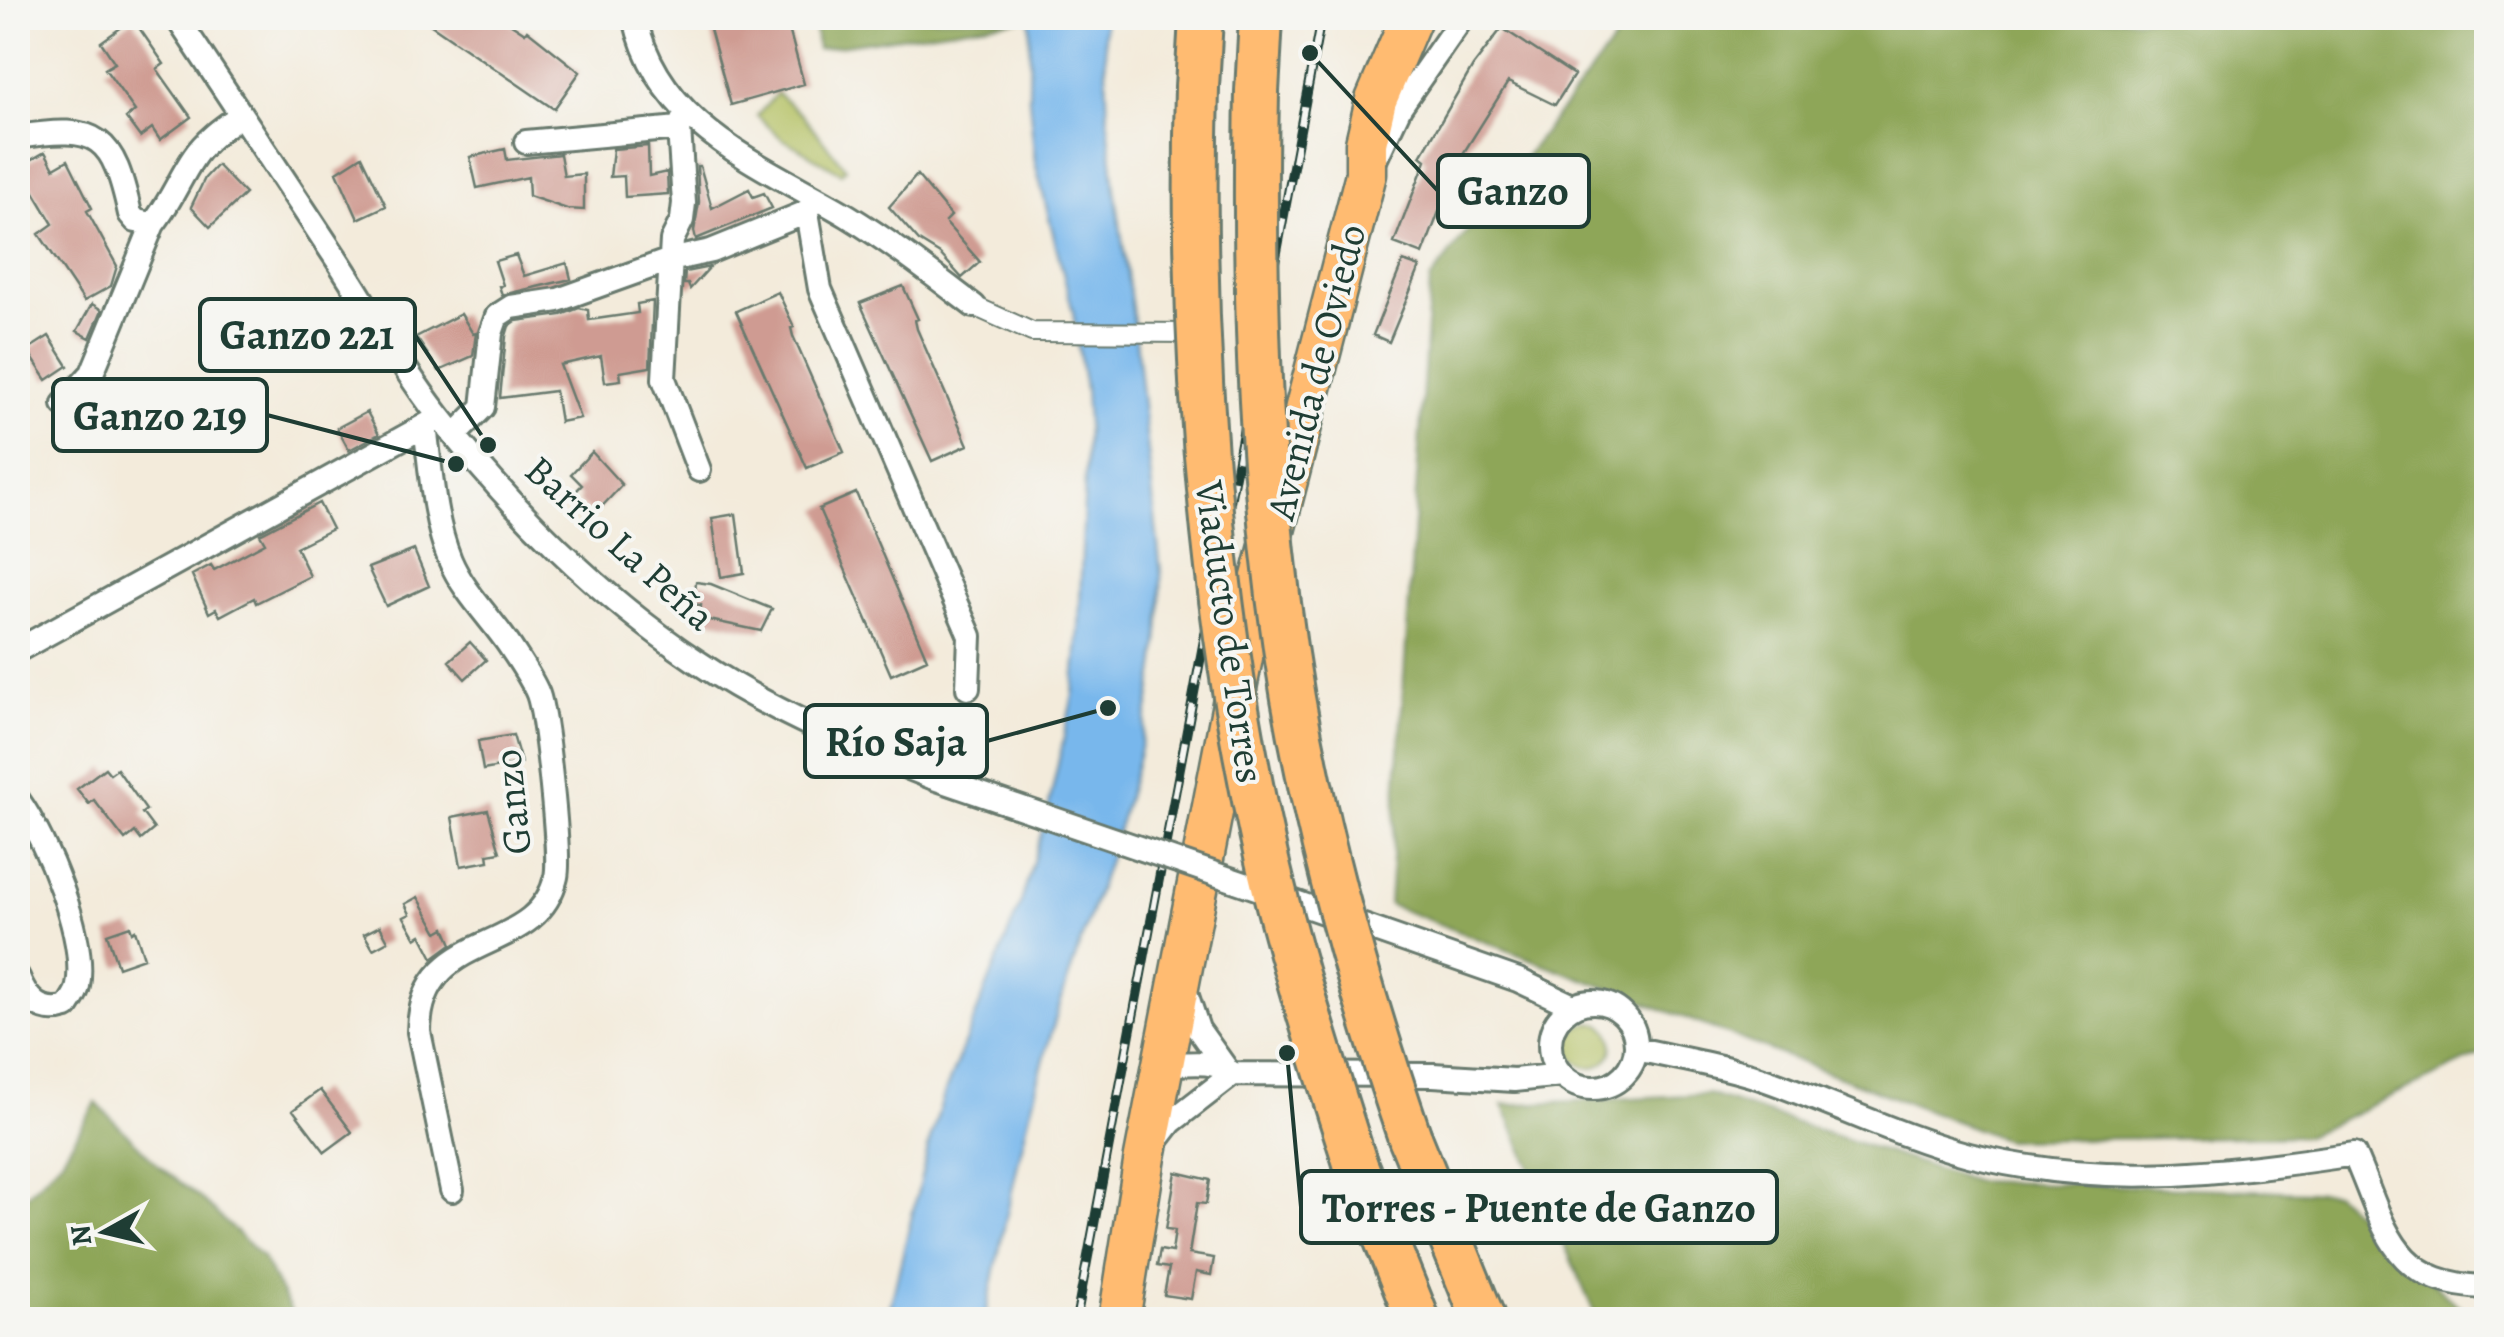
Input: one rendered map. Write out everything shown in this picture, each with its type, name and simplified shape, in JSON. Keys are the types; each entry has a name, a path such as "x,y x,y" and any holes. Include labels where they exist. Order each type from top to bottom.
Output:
{"highway":[{"name":"Viaducto de Torres","path":"1198,18 1195,210 1199,357 1225,638 1266,858 1355,1163 1418,1320"},
{"name":"Viaducto de Torres","path":"1263,18 1255,205 1259,364 1280,614 1303,749 1337,896 1410,1138 1484,1320"},
{"name":"Avenida de Oviedo","path":"1119,1320 1144,1156 1244,647 1366,174 1366,142 1376,100 1411,18"}],"street":[{"name":"Barrio La Peña","path":"177,18 440,426 508,499 643,623 686,654 783,710 866,751 934,778 1518,980 1573,1006"},
{"path":"1366,174 1383,148 1406,97 1462,18"},
{"path":"633,21 682,121 684,203 682,220 672,240 664,379 699,470"},
{"path":"64,404 92,373 153,224 167,207 194,157 208,140 241,114"},
{"path":"526,142 682,121 811,205 871,231 974,306 1032,332 1209,333"},
{"path":"18,138 49,132 90,137 102,144 113,153 130,214 136,222 153,224"},
{"path":"18,650 440,426 483,407 488,348 497,316 510,308 558,300 670,260 711,251 811,205"},
{"path":"811,205 820,289 970,636 968,688"},
{"name":"Ganzo","path":"440,426 442,535 451,563 511,648 538,695 556,839 556,876 545,903 525,922 440,968 424,994 419,1032 452,1190"},
{"path":"18,800 54,864 76,944 78,988 67,1007 56,1011 43,1009 26,996 18,977"},
{"path":"1180,972 1198,1029 1227,1075"},
{"path":"1586,1002 1612,1005 1631,1023 1636,1049 1625,1074 1601,1088 1587,1088 1562,1074 1554,1064 1550,1038 1555,1025 1573,1006 1586,1002"},
{"path":"1636,1049 1766,1080 1968,1155 2042,1168 2114,1177 2246,1170 2354,1154 2392,1243 2420,1272 2451,1286 2486,1287"},
{"path":"1162,1065 1227,1075 1433,1075 1514,1080 1562,1074"},
{"path":"1144,1156 1172,1122 1227,1075"}],"green space":[{"path":"814,18 1029,18 817,49"},
{"path":"1632,18 2486,18 2486,1052 2306,1136 2005,1140 1389,905 1430,280"},
{"path":"777,93 802,115 846,168 841,173 781,138 757,116"},
{"path":"1591,1023 1606,1030 1613,1045 1606,1060 1591,1067 1576,1060 1569,1045 1576,1030"},
{"path":"1708,1094 1974,1181 2335,1193 2466,1313 2459,1320 1597,1319 1503,1105"},
{"path":"96,1103 159,1166 200,1198 262,1257 295,1319 18,1319 18,1204 62,1159"}],"water":[{"path":"1030,18 1104,18 1108,123 1161,573 1153,683 1129,791 1038,1080 985,1319 887,1320 930,1140 945,1092 1021,902 1047,814 1073,695 1079,629 1085,389 1073,312 1035,162 1029,99"}],"building":[{"path":"421,18 502,18 525,33 527,30 580,72 554,109"},
{"path":"707,18 786,18 804,84 731,105"},
{"path":"133,19 164,64 157,69 191,117 160,140 152,128 140,137 126,118 135,111 105,69 115,63 101,42"},
{"path":"1502,28 1574,75 1555,105 1508,82 1444,184 1449,185 1423,254 1394,243 1426,160 1421,156 1473,66"},
{"path":"648,146 649,176 667,172 668,194 625,197 624,176 610,177 613,149"},
{"path":"505,149 507,160 560,154 564,176 584,174 584,210 567,209 529,196 528,177 477,188 470,157"},
{"path":"45,152 54,168 68,160 92,208 87,211 117,266 111,286 84,301 39,234 53,224 19,167"},
{"path":"362,156 386,206 358,219 337,172"},
{"path":"217,165 245,194 210,227 191,207 205,178"},
{"path":"697,166 712,208 749,189 753,197 764,193 772,208 696,239"},
{"path":"917,175 951,216 945,222 980,262 962,278 940,254 919,241 889,207"},
{"path":"516,255 524,276 567,263 571,279 502,295 495,261"},
{"path":"1403,261 1420,267 1389,342 1373,335"},
{"path":"710,267 690,289 684,284 685,272"},
{"path":"903,286 918,319 917,329 968,445 932,461 860,303"},
{"path":"778,292 844,452 807,468 736,311"},
{"path":"653,301 650,367 620,372 621,380 605,382 601,356 560,365 580,418 560,422 555,391 500,398 506,336 509,326 516,321 561,315 579,308 588,310 589,320 638,313 637,304"},
{"path":"92,304 102,310 90,338 77,331"},
{"path":"461,314 476,333 473,356 439,371 416,337"},
{"path":"49,336 68,366 47,380 27,350"},
{"path":"367,412 379,434 349,450 337,428"},
{"path":"592,452 622,485 593,516 578,501 581,498 575,492 582,485 571,474"},
{"path":"856,493 927,659 891,675 819,509"},
{"path":"319,503 332,529 296,547 310,576 256,603 254,598 220,616 216,609 209,613 192,575 211,565 214,570 265,543 260,534"},
{"path":"736,514 744,573 721,577 712,518"},
{"path":"414,550 429,586 386,606 368,568"},
{"path":"696,582 711,584 772,609 761,631 700,618 701,605 694,604"},
{"path":"470,642 486,660 465,679 449,661"},
{"path":"513,735 521,763 483,770 478,741"},
{"path":"105,768 110,774 117,769 146,810 142,813 154,829 141,840 135,832 125,840 94,800 89,804 77,789"},
{"path":"488,810 500,852 488,854 489,861 461,866 452,817"},
{"path":"418,897 438,932 445,928 452,944 433,958 421,935 416,938 404,917 410,914 405,904"},
{"path":"130,926 144,958 118,967 107,934"},
{"path":"380,926 388,941 373,949 364,934"},
{"path":"320,1090 352,1132 325,1152 293,1110"},
{"path":"1176,1172 1210,1180 1206,1204 1197,1203 1189,1254 1214,1258 1211,1275 1196,1272 1191,1299 1164,1295 1169,1268 1157,1266 1160,1250 1172,1252 1175,1230 1166,1229"}],"railway":[{"path":"1076,1320 1321,18"}],"place":[{"name":"Ganzo","path":"1310,53"},
{"name":"Ganzo 221","path":"488,445"},
{"name":"Ganzo 219","path":"456,464"},
{"name":"Río Saja","path":"1108,708"},
{"name":"Torres - Puente de Ganzo","path":"1287,1053"}]}
